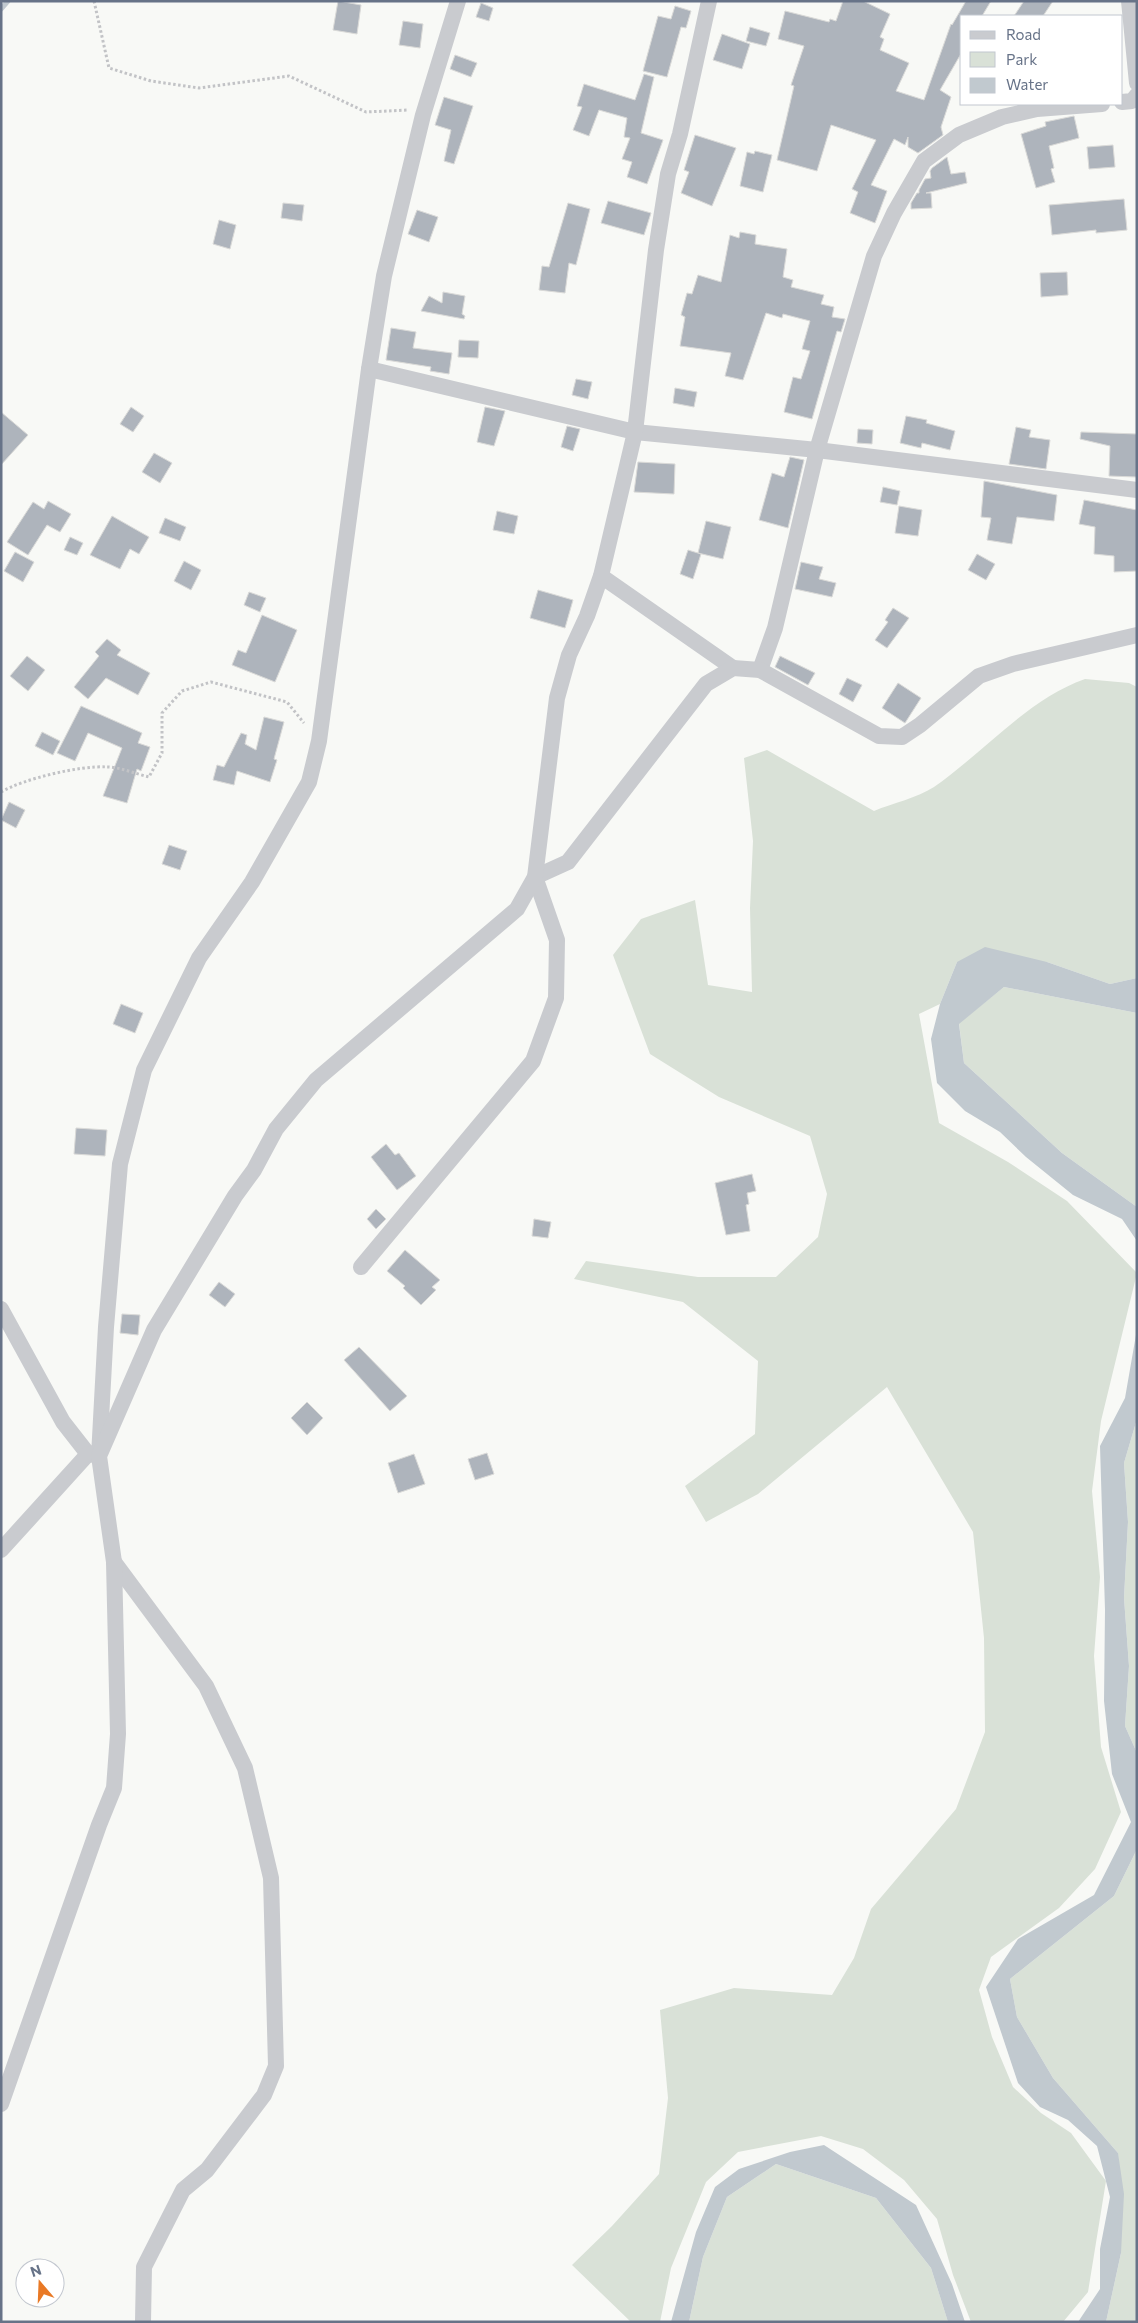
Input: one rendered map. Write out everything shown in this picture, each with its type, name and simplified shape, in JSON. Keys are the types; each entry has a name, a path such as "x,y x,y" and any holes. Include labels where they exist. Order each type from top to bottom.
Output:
{"street":[{"path":"1,2104 99,1825 114,1788 118,1734 114,1562 94,1455 120,1164 144,1070 199,958 252,882 309,782 319,741 369,369 384,276 423,115 458,1"},
{"path":"1,1550 94,1455 154,1330 235,1196 254,1170 276,1129 316,1080 517,910 535,877 557,698 569,655 587,616 601,576 635,432 656,250 668,174 680,134 709,1"},
{"path":"1130,1 1137,82"},
{"path":"1123,102 1132,102 1137,95"},
{"path":"760,670 775,628 817,450 874,256 894,213 924,161 959,135 1002,117 1037,108 1086,105"},
{"path":"369,369 635,432 817,450 1137,490"},
{"path":"601,576 733,668 760,670 879,736 902,737 920,725 979,676 1013,664 1137,635"},
{"path":"535,877 568,862 706,684 733,668"},
{"path":"361,1267 533,1061 556,998 557,940 535,877"},
{"path":"1,1309 63,1422 94,1455"},
{"path":"114,1562 206,1686 245,1768 271,1878 276,2066 264,2095 208,2170 183,2190 144,2267 144,2322"}],"path":[{"path":"94,1 109,68 151,81 199,88 288,76 366,112 409,110 423,115"},
{"path":"1,792 13,786 60,772 107,767 149,777 162,753 162,713 182,691 211,682 287,702 319,741"}],"green space":[{"path":"1085,679 1129,683 1137,687 1137,978 1110,984 1047,962 957,962 940,1004 919,1014 939,1123 1008,1162 1067,1201 1137,1273 1101,1421 1092,1491 1100,1577 1094,1656 1101,1747 1121,1812 1095,1869 1059,1908 991,1957 979,1990 992,2037 1013,2087 1041,2113 1071,2133 1106,2181 1088,2292 1063,2322 971,2322 953,2275 937,2219 904,2180 863,2149 821,2136 738,2152 706,2182 671,2268 660,2322 631,2322 572,2265 612,2226 659,2174 668,2098 660,2010 734,1988 832,1995 854,1958 871,1909 956,1809 985,1732 984,1638 973,1532 887,1387 758,1494 706,1522 685,1486 755,1434 758,1361 683,1302 574,1279 586,1261 698,1277 776,1277 818,1237 827,1194 810,1136 719,1097 650,1054 613,955 641,919 695,900 708,985 752,992 750,908 753,841 744,758 767,750 874,811 934,787 1025,713 1064,688"},
{"path":"1004,987 1137,1013 1137,1207 1062,1153 964,1063 959,1023"},
{"path":"1137,1419 1137,1753 1125,1726 1129,1666 1124,1598 1128,1522 1124,1463"},
{"path":"1137,1849 1137,2322 1106,2322 1121,2253 1118,2153 1053,2078 1017,2017 1010,1979 1114,1896"},
{"path":"776,2164 876,2198 931,2268 948,2322 689,2322 703,2257 727,2197"}],"water":[{"path":"985,947 1047,962 1110,984 1137,978 1137,1013 1004,987 959,1024 964,1063 1062,1153 1137,1207 1137,1241 1122,1219 1073,1195 1026,1157 1000,1132 965,1111 937,1083 931,1039 940,1004 957,962"},
{"path":"1137,1329 1137,1419 1124,1463 1128,1522 1124,1598 1129,1666 1125,1726 1137,1753 1137,1849 1114,1896 1010,1979 1017,2017 1053,2078 1118,2153 1124,2194 1121,2253 1106,2322 1078,2322 1100,2289 1100,2249 1110,2197 1097,2146 1068,2120 1040,2107 1018,2083 986,1987 1018,1939 1094,1895 1131,1822 1112,1774 1104,1701 1105,1610 1100,1446 1125,1398"},
{"path":"824,2145 916,2205 952,2284 965,2322 948,2322 931,2268 876,2198 776,2164 727,2197 703,2257 689,2322 671,2322 696,2232 715,2187 739,2169 790,2152"}],"building":[{"path":"338,1 361,5 357,34 333,30"},
{"path":"843,1 863,1 890,14 880,37 884,39 880,50 909,63 896,91 924,100 951,24 966,1 991,1 983,15 960,15 960,55 940,90 951,97 941,127 943,135 918,153 908,147 908,137 905,145 894,139 871,185 887,191 875,223 850,213 858,192 852,189 876,140 831,125 817,171 777,160 794,86 791,85 804,46 778,39 785,11 829,22 830,19 836,21"},
{"path":"1024,1 1053,1 1044,15 1015,15"},
{"path":"481,3 493,8 489,21 476,17"},
{"path":"675,6 691,11 686,28 681,27 667,77 643,71 658,16 671,19"},
{"path":"403,21 423,24 420,48 399,45"},
{"path":"750,27 770,33 766,46 746,41"},
{"path":"722,34 750,44 742,69 713,60"},
{"path":"455,55 477,63 471,77 450,69"},
{"path":"644,74 654,77 641,133 663,140 647,184 627,177 632,162 622,159 630,138 624,137 627,118 599,110 589,136 573,130 582,107 577,106 584,84 635,100"},
{"path":"444,97 473,106 454,164 444,161 451,130 435,125"},
{"path":"1074,116 1079,138 1049,146 1054,168 1051,169 1055,182 1036,188 1021,134 1046,126 1045,122"},
{"path":"695,135 736,148 712,206 681,193 689,172 684,170"},
{"path":"1113,145 1115,167 1089,169 1087,147"},
{"path":"755,151 772,155 763,192 740,186 747,152 754,154"},
{"path":"947,157 951,174 965,172 967,183 926,193 931,193 932,208 911,209 911,203 917,193 919,193 925,179 931,178 930,171 932,168"},
{"path":"1124,199 1127,230 1096,233 1096,230 1052,235 1049,205"},
{"path":"608,201 651,213 644,235 601,223"},
{"path":"283,203 304,205 302,221 281,218"},
{"path":"568,203 590,209 576,265 569,263 565,293 539,290 542,266 549,267"},
{"path":"417,210 438,217 429,242 408,234"},
{"path":"219,220 236,225 230,249 213,244"},
{"path":"740,232 756,235 755,244 787,249 783,277 793,280 791,287 824,295 821,304 834,307 832,317 845,319 841,332 837,331 812,419 784,412 793,377 801,379 810,351 802,349 810,321 783,314 782,318 766,313 743,380 725,376 731,353 680,346 685,317 681,315 687,293 692,294 698,275 721,282 730,235 739,238"},
{"path":"1067,272 1068,295 1041,297 1040,273"},
{"path":"443,292 465,296 462,314 465,316 464,319 421,311 429,296 442,303"},
{"path":"391,328 416,332 413,348 452,353 449,374 430,371 431,367 386,360"},
{"path":"459,340 479,341 478,358 458,357"},
{"path":"576,379 592,382 588,399 572,395"},
{"path":"675,388 697,392 694,407 673,403"},
{"path":"131,407 144,416 133,432 120,424"},
{"path":"485,407 505,411 494,446 477,442"},
{"path":"1,412 28,435 1,465"},
{"path":"906,416 927,420 926,423 955,431 950,450 922,443 921,448 900,443"},
{"path":"567,426 580,429 573,451 561,447"},
{"path":"1016,427 1031,430 1029,437 1050,440 1046,469 1009,464"},
{"path":"858,429 873,430 872,444 857,443"},
{"path":"1081,432 1137,434 1137,477 1109,476 1110,446 1080,439"},
{"path":"154,453 172,463 160,483 142,472"},
{"path":"790,457 804,460 788,528 759,520 772,473 784,477"},
{"path":"638,462 675,464 674,494 634,492"},
{"path":"984,481 1057,495 1054,521 1017,517 1012,544 987,540 991,518 981,517"},
{"path":"883,487 900,491 897,505 880,502"},
{"path":"1084,500 1137,510 1137,571 1114,572 1114,556 1094,554 1095,527 1079,524"},
{"path":"48,501 71,514 60,532 47,525 28,555 7,542 33,502 44,509"},
{"path":"899,506 922,510 918,536 895,533"},
{"path":"497,511 518,516 514,534 493,530"},
{"path":"112,516 149,537 139,554 130,549 120,569 90,555"},
{"path":"165,518 186,527 180,541 159,533"},
{"path":"706,521 731,527 723,559 698,553"},
{"path":"70,537 83,543 77,555 64,550"},
{"path":"688,550 701,554 693,579 680,574"},
{"path":"15,552 34,562 23,582 4,571"},
{"path":"977,554 995,564 986,580 968,570"},
{"path":"184,561 201,570 191,590 174,581"},
{"path":"801,562 823,567 819,579 836,583 832,597 795,589"},
{"path":"538,590 573,600 565,628 530,618"},
{"path":"249,592 266,598 260,612 244,605"},
{"path":"893,608 909,618 887,648 875,640 888,622 885,620"},
{"path":"262,615 297,630 275,682 232,665 238,650 246,653"},
{"path":"107,639 121,650 117,655 150,673 138,695 106,678 88,699 74,687 99,656 95,652"},
{"path":"27,656 45,670 28,691 10,676"},
{"path":"780,656 815,673 808,685 775,667"},
{"path":"847,678 862,685 853,702 839,694"},
{"path":"898,683 921,698 905,723 882,708"},
{"path":"81,706 142,733 138,743 150,747 141,771 137,769 127,803 103,796 122,748 88,733 75,761 57,753"},
{"path":"264,717 284,722 274,759 277,760 270,782 237,771 234,785 213,780 217,765 224,767 241,733 247,735 245,744 256,750"},
{"path":"42,732 60,741 53,755 35,746"},
{"path":"9,802 25,810 16,828 1,820"},
{"path":"169,845 187,851 180,870 162,864"},
{"path":"121,1004 143,1013 135,1033 113,1024"},
{"path":"76,1128 107,1130 105,1156 74,1154"},
{"path":"386,1144 395,1155 399,1153 416,1176 397,1190 371,1157"},
{"path":"752,1174 756,1191 747,1193 749,1204 746,1205 750,1231 726,1235 715,1183"},
{"path":"376,1209 386,1219 376,1229 367,1219"},
{"path":"534,1219 551,1222 548,1238 532,1236"},
{"path":"405,1250 440,1280 432,1287 436,1290 421,1305 403,1288 405,1286 387,1271"},
{"path":"219,1282 235,1294 225,1307 209,1295"},
{"path":"122,1314 140,1315 138,1335 120,1333"},
{"path":"359,1347 407,1396 390,1411 344,1360"},
{"path":"307,1402 323,1418 307,1435 291,1418"},
{"path":"487,1453 494,1474 475,1480 468,1459"},
{"path":"414,1454 425,1484 398,1493 388,1463"}],"waterway":[{"path":"1,9 8,1"}]}
